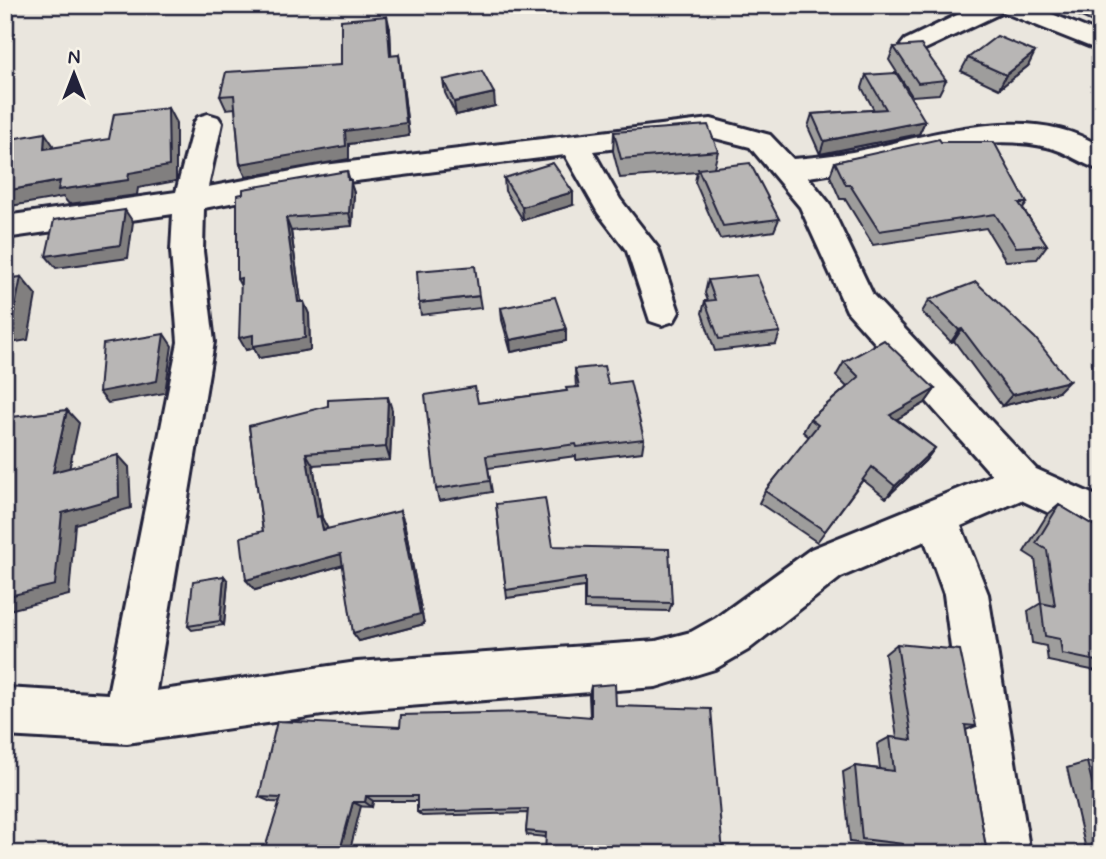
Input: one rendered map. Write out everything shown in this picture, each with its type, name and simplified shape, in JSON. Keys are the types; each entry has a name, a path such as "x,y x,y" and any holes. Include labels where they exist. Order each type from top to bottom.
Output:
{"street":[{"path":"914,45 998,5"},
{"path":"1008,5 1101,43"},
{"path":"127,719 196,342 187,251 189,201 208,123"},
{"path":"5,228 189,201 324,175 711,128 760,141 814,203 859,302 1022,481 1101,519"},
{"path":"785,170 861,160 937,140 992,133 1039,137 1086,148 1101,161"},
{"path":"576,144 589,175 609,206 642,247 662,312"},
{"path":"5,712 127,719 358,686 656,664 699,653 732,634 826,563 1022,481"},
{"path":"937,517 966,594 1004,854"}],"building":[{"path":"387,16 390,56 399,55 406,123 345,131 346,146 240,164 234,95 220,96 226,72 341,65 341,20"},
{"path":"997,36 1035,52 1006,75 968,58"},
{"path":"921,45 946,80 918,83 894,47"},
{"path":"482,71 494,93 454,102 443,80"},
{"path":"896,73 925,121 824,141 812,114 886,109 866,75"},
{"path":"168,108 169,166 129,173 128,180 58,190 60,181 5,191 5,140 45,133 44,149 109,139 114,114"},
{"path":"708,125 718,151 621,159 614,132"},
{"path":"939,139 941,142 994,142 1027,203 1019,203 1047,245 1016,247 995,214 879,231 850,185 846,185 835,162"},
{"path":"553,163 573,192 522,207 504,178"},
{"path":"750,163 779,219 723,226 698,169"},
{"path":"347,171 348,180 351,180 349,213 286,218 298,302 304,302 305,338 253,346 253,335 239,338 241,278 237,279 237,195 243,194 243,189"},
{"path":"125,210 120,245 46,256 54,220"},
{"path":"475,266 479,296 419,303 417,271"},
{"path":"757,275 780,332 719,339 705,301 715,300 708,280"},
{"path":"21,277 12,323 5,324 5,279"},
{"path":"976,282 1035,338 1069,381 1012,395 962,329 959,330 929,300"},
{"path":"555,297 566,329 510,340 501,308"},
{"path":"164,334 157,381 99,392 103,344"},
{"path":"884,340 935,389 890,415 935,448 895,486 872,467 825,531 765,491 818,425 810,419 859,377 844,362"},
{"path":"604,366 608,384 630,381 644,439 577,447 576,444 486,456 490,481 436,489 425,395 475,387 478,403 567,391 566,388 579,387 575,369"},
{"path":"388,397 386,447 306,453 317,517 320,516 323,530 400,511 420,614 353,633 341,554 246,580 241,537 263,531 249,426 328,406 328,400"},
{"path":"67,410 53,472 118,455 119,497 62,513 55,585 5,597 5,418"},
{"path":"545,498 553,546 669,549 672,603 585,601 585,578 506,590 496,504"},
{"path":"1059,505 1101,530 1101,662 1062,654 1060,639 1045,636 1041,603 1055,606 1047,550 1036,543"},
{"path":"224,576 220,621 188,626 193,581"},
{"path":"897,644 960,650 976,726 965,725 987,854 904,854 903,844 862,839 855,766 894,771 890,737 912,740"},
{"path":"615,684 616,706 711,709 723,854 590,849 590,854 545,854 546,833 526,831 528,809 417,812 417,796 366,796 365,802 353,802 339,854 263,854 281,798 259,797 277,721 400,727 401,715 531,712 591,717 591,686"},
{"path":"1087,762 1101,764 1101,818"}]}
